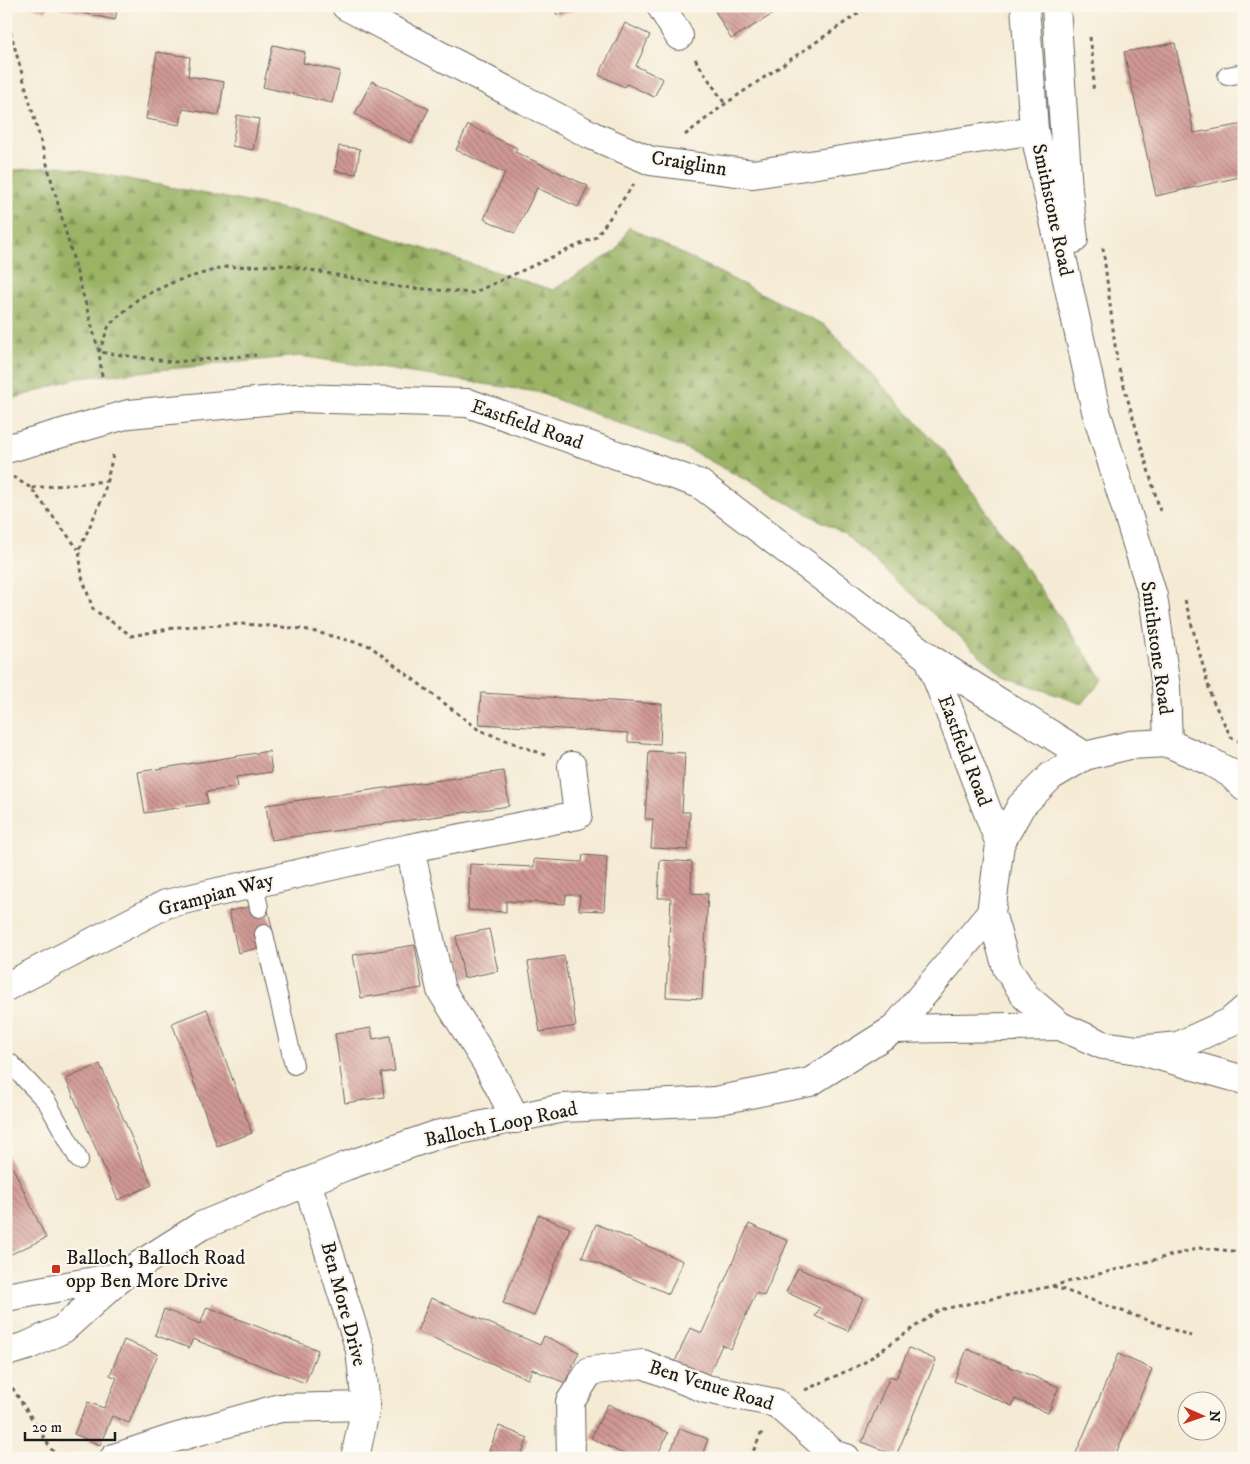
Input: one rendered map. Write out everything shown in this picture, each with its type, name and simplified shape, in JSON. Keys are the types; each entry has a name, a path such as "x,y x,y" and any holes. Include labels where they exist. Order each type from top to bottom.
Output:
{"street":[{"name":"Craiglinn","path":"346,6 591,135 651,161 753,174 1034,130"},
{"path":"661,6 679,36"},
{"name":"Smithstone Road","path":"1025,6 1034,130 1096,412 1153,596 1166,687 1168,743"},
{"name":"Smithstone Road","path":"1056,6 1068,190 1096,412"},
{"name":"Eastfield Road","path":"6,449 129,414 296,398 468,403 700,484 929,658 1085,756"},
{"name":"Eastfield Road","path":"929,658 1000,844"},
{"path":"1244,773 1168,743 1130,745 1085,756 1051,776 1021,806 1000,844 991,913 1007,968 1026,997 1060,1026 1103,1045 1138,1050 1244,1080"},
{"path":"1210,761 1230,773 1244,787"},
{"name":"Grampian Way","path":"6,987 166,904 256,896 410,848 578,815 572,766"},
{"path":"410,848 441,990 486,1062 516,1119"},
{"name":"Balloch Loop Road","path":"6,1352 27,1346 62,1329 122,1276 201,1226 307,1182 436,1135 563,1108 715,1101 810,1082 894,1030 991,913"},
{"path":"1138,1050 1178,1046 1230,1022 1244,1010"},
{"path":"894,1030 1060,1026"},
{"name":"Ben More Drive","path":"307,1182 360,1350 366,1406 355,1458"},
{"name":"Balloch Loop Road","path":"6,1297 122,1276"},
{"name":"Ben Venue Road","path":"570,1458 570,1402 590,1371 643,1364 706,1389 776,1403 835,1455 846,1458"},
{"path":"114,1458 171,1439 280,1408 366,1406"}],"lane":[{"path":"264,934 294,1065"},
{"path":"10,1063 47,1102 79,1160"}],"path":[{"path":"99,352 109,325 139,298 176,282 225,267 284,265 400,287 473,293 596,237 651,161 725,104 869,6"},
{"path":"6,16 99,352 102,376"},
{"path":"1089,30 1094,69 1093,98"},
{"path":"679,36 725,104"},
{"path":"1102,245 1117,363 1162,516"},
{"path":"99,352 174,362 256,355"},
{"path":"113,456 103,498 79,550 82,577 93,609 132,636 179,627 244,624 304,628 370,646 479,730 572,766"},
{"path":"6,472 31,488 79,550"},
{"path":"31,488 107,481"},
{"path":"1184,593 1212,699 1231,737 1244,744"},
{"path":"862,1364 939,1310 1052,1286 1200,1248 1244,1252"},
{"path":"1052,1286 1191,1336"},
{"path":"6,1378 57,1458"}],"green space":[{"path":"61,166 325,217 553,290 617,250 629,227 826,326 945,452 1103,679 1082,704 1003,676 843,533 692,451 537,392 300,356 78,378 6,401 6,171"}],"building":[{"path":"30,6 47,6 46,11"},
{"path":"51,6 118,6 115,20"},
{"path":"554,6 585,6 585,7 557,15"},
{"path":"714,6 778,6 780,10 731,39"},
{"path":"625,23 650,35 636,66 663,79 654,97 627,84 625,87 599,75"},
{"path":"1175,43 1194,133 1244,124 1244,176 1156,196 1124,52"},
{"path":"273,45 305,52 303,63 340,71 332,103 263,87"},
{"path":"157,52 190,57 188,76 224,82 219,115 183,109 180,125 146,119"},
{"path":"372,81 429,109 411,143 355,114"},
{"path":"237,115 259,119 253,150 232,146"},
{"path":"468,125 517,148 515,152 588,186 578,207 537,188 515,233 484,219 505,173 456,150"},
{"path":"339,146 360,149 356,174 335,171"},
{"path":"481,693 662,704 660,744 628,742 628,733 479,724"},
{"path":"269,751 272,772 236,777 238,787 206,792 208,803 145,813 138,772"},
{"path":"649,751 685,753 682,812 690,812 688,850 651,848 653,819 645,819"},
{"path":"504,771 509,806 271,840 266,805"},
{"path":"583,855 607,857 604,911 579,910 580,895 566,895 565,904 506,901 506,912 468,910 470,864 534,867 534,859 582,862"},
{"path":"660,860 692,862 691,893 708,894 702,999 666,997 671,898 658,898"},
{"path":"252,906 267,906 273,932 259,935 262,947 238,953 229,911"},
{"path":"489,929 498,971 464,978 456,936"},
{"path":"415,945 422,988 361,998 353,955"},
{"path":"564,956 576,1026 540,1032 528,962"},
{"path":"207,1009 252,1133 217,1146 172,1023"},
{"path":"371,1028 373,1039 390,1036 395,1071 381,1073 384,1097 345,1103 335,1034"},
{"path":"100,1064 152,1185 118,1200 66,1079"},
{"path":"6,1153 46,1238 9,1255 6,1250"},
{"path":"538,1215 570,1228 534,1316 503,1303"},
{"path":"596,1224 683,1261 669,1294 582,1257"},
{"path":"749,1224 788,1241 764,1296 756,1293 731,1349 722,1345 706,1380 673,1366 690,1328 702,1333"},
{"path":"798,1268 863,1298 848,1331 815,1316 820,1308 786,1292"},
{"path":"431,1298 540,1345 544,1336 579,1352 565,1383 532,1369 528,1379 417,1331"},
{"path":"207,1307 318,1350 305,1383 193,1339 189,1348 155,1335 164,1309 200,1324"},
{"path":"124,1340 158,1354 129,1423 112,1416 100,1445 74,1434 88,1402 104,1408 117,1378 110,1375"},
{"path":"909,1348 936,1360 896,1456 862,1442 890,1376 896,1378"},
{"path":"967,1349 1059,1387 1048,1413 1015,1399 1012,1406 954,1381"},
{"path":"1118,1354 1152,1369 1114,1458 1074,1458"},
{"path":"608,1404 668,1433 656,1458 632,1458 591,1438"},
{"path":"499,1426 528,1438 520,1458 486,1458"},
{"path":"680,1428 708,1439 701,1458 668,1458"}],"place":[{"name":"Balloch, Balloch Road opp Ben More Drive","path":"56,1269"}]}
